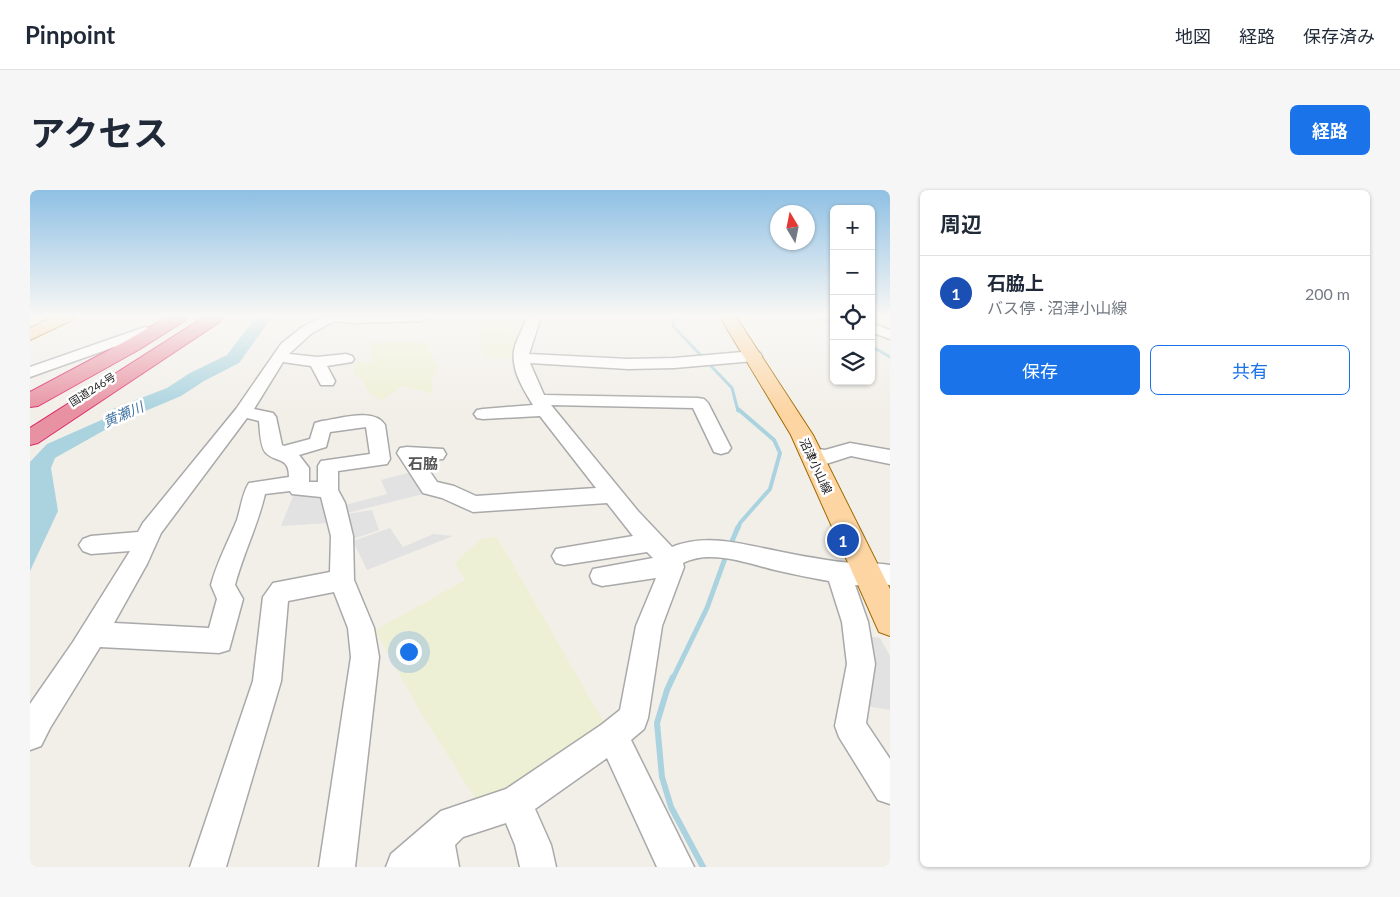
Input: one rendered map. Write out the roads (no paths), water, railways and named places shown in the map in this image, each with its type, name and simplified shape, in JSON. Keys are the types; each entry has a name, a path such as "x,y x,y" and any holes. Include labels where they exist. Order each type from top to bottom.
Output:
{"highway":[{"path":"30,401 123,349"},
{"name":"国道246号","path":"30,418 140,349"},
{"name":"国道246号","path":"30,428 154,349"},
{"path":"30,438 168,349"}],"main road":[{"name":"沼津小山線","path":"749,349 802,435 890,622"}],"street":[{"path":"30,372 96,349"},
{"path":"30,735 39,717 93,634 139,557 144,541 151,529 243,412 278,357 286,349"},
{"path":"522,349 520,358 524,373 543,405 612,495 664,556"},
{"path":"520,358 628,364 674,363 754,356"},
{"path":"278,357 317,362 346,359"},
{"path":"317,362 327,381"},
{"path":"628,364 637,380"},
{"path":"483,414 543,405 698,404 702,407 721,448"},
{"path":"243,412 267,417 273,449 290,456 299,468 299,489 328,490"},
{"path":"282,453 320,444 322,426 368,421 376,424 380,459 328,466 328,490 334,503 342,536 342,580 361,628 365,657 337,867"},
{"path":"811,455 826,456 850,449 890,457"},
{"path":"436,454 407,453 430,488 447,491 473,504 612,495"},
{"path":"93,634 219,641 230,599 223,585 229,564 248,519 256,488 299,483"},
{"path":"91,544 144,541"},
{"path":"564,556 609,550 664,556 709,548 866,574 855,622 862,664 850,726 890,788"},
{"path":"602,576 662,567 664,556"},
{"path":"404,867 438,853 453,823 515,803 612,736 633,718 649,626 664,556"},
{"path":"208,867 268,681 276,597 282,591 342,580"},
{"path":"612,736 676,867"},
{"path":"515,803 533,845 538,867"}],"water":[{"path":"149,399 151,404 55,458 51,468 58,511 30,571 30,462 47,444"}],"waterway":[{"name":"黄瀬川","path":"117,415 174,392 197,377 233,359 241,349"},
{"path":"695,349 732,388 738,411"},
{"path":"875,349 890,357"},
{"path":"738,409 774,440 780,453 770,489 740,523 738,529"},
{"path":"730,546 738,527"},
{"path":"673,678 707,608 727,553"},
{"path":"673,677 657,723 662,777 671,807 703,867"}],"place":[{"name":"石脇上","path":"843,540"}],"district":[{"name":"石脇","path":"423,463"}]}
